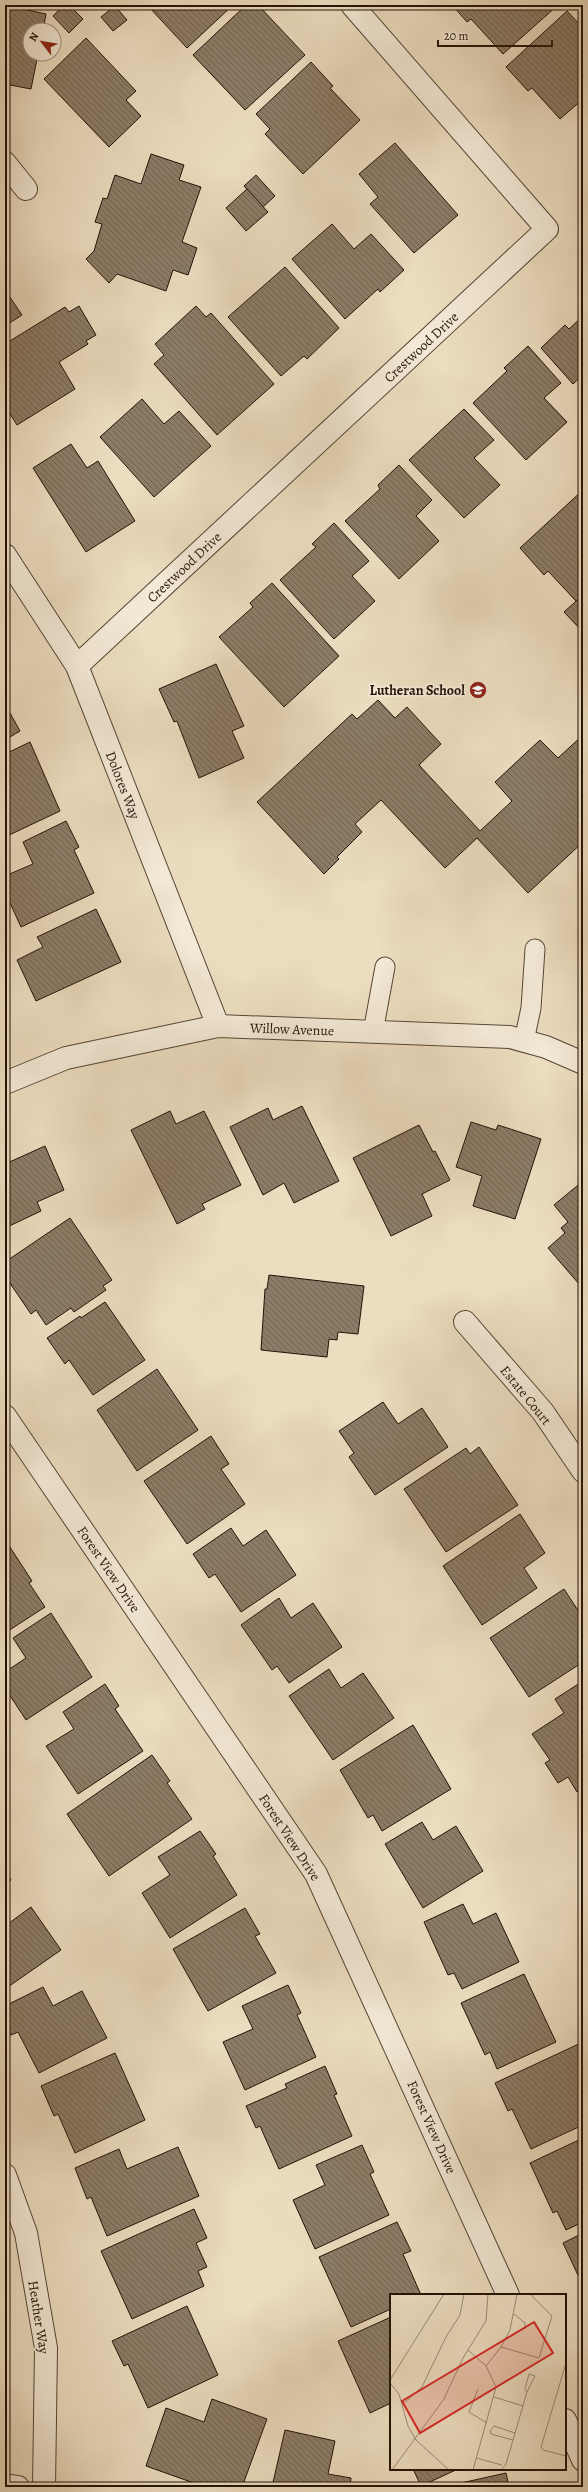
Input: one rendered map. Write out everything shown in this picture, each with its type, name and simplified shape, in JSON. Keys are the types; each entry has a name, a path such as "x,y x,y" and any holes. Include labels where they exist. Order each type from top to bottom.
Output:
{"street":[{"name":"Crestwood Drive","path":"77,666 547,229 352,5"},
{"path":"5,163 26,189"},
{"name":"Dolores Way","path":"5,555 77,666 218,1026"},
{"name":"Willow Avenue","path":"5,1083 66,1058 218,1026 510,1037 546,1047 583,1063"},
{"name":"Estate Court","path":"465,1322 543,1412 583,1471"},
{"name":"Forest View Drive","path":"5,1416 316,1874 508,2294"},
{"name":"Heather Way","path":"5,2175 26,2233 46,2348 44,2487"},
{"path":"566,2422 583,2460"},
{"path":"5,2485 18,2487"}],"lane":[{"path":"524,1041 531,1008 535,948"},
{"path":"373,1032 385,967"}],"building":[{"path":"5,5 46,14 44,22 22,22 22,62 36,62 31,89 5,84"},
{"path":"64,5 69,5 83,19 69,33 62,26 62,22 59,22 53,16"},
{"path":"151,5 233,5 187,48 149,7"},
{"path":"246,5 258,5 305,55 245,110 193,55"},
{"path":"452,5 558,5 503,54 471,19 467,22"},
{"path":"115,6 127,20 113,31 101,17"},
{"path":"567,11 583,28 583,99 560,119 532,88 528,91 506,67"},
{"path":"86,38 136,91 126,100 141,116 109,147 44,79"},
{"path":"311,62 333,86 330,88 360,120 303,174 265,134 270,129 256,114"},
{"path":"395,143 458,215 414,253 370,204 378,197 359,174"},
{"path":"151,154 184,165 179,180 201,187 182,242 197,248 188,275 173,270 166,291 117,274 109,283 86,259 94,251 102,224 95,222 103,198 107,199 115,175 141,184"},
{"path":"256,175 275,196 263,207 244,186"},
{"path":"247,189 268,212 246,231 226,208"},
{"path":"332,224 354,249 371,234 404,270 380,292 378,289 345,319 292,259"},
{"path":"285,267 339,328 307,359 304,356 281,376 228,317"},
{"path":"5,290 22,315 5,326"},
{"path":"79,306 96,335 86,341 88,344 59,362 75,389 17,425 5,406 5,344 65,307 69,312"},
{"path":"196,306 206,317 211,313 274,384 217,435 154,364 164,355 155,344"},
{"path":"583,316 583,375 573,384 541,348 565,325 569,329"},
{"path":"528,346 561,383 544,398 567,422 526,460 473,403 507,371 504,368"},
{"path":"142,399 164,424 179,411 211,446 154,497 100,437"},
{"path":"464,409 494,440 474,458 500,485 464,518 409,460"},
{"path":"71,444 87,468 98,461 135,521 86,552 33,468"},
{"path":"399,465 432,500 416,516 439,541 399,579 345,521 380,489 378,485"},
{"path":"583,490 583,595 576,601 548,571 544,575 520,548"},
{"path":"334,523 369,561 352,576 375,601 334,639 280,580 316,547 312,544"},
{"path":"272,583 339,656 284,707 219,637 253,607 250,603"},
{"path":"583,595 583,632 564,612"},
{"path":"216,664 244,726 232,731 244,758 199,778 177,721 174,722 159,689"},
{"path":"378,700 395,718 407,707 441,744 419,765 480,831 512,801 495,782 540,740 558,758 583,735 583,842 528,893 477,838 445,868 381,800 355,824 362,832 337,857 339,859 324,874 257,802 352,714 357,719"},
{"path":"5,704 20,731 5,740"},
{"path":"30,742 60,811 5,837 5,754"},
{"path":"66,821 79,847 74,850 94,893 21,927 5,892 5,876 33,864 23,842"},
{"path":"96,909 121,962 36,1001 17,960 43,947 37,937"},
{"path":"302,1106 339,1181 294,1203 284,1183 263,1195 230,1127 268,1108 273,1120"},
{"path":"170,1111 176,1124 204,1111 241,1185 202,1204 205,1209 177,1224 131,1130"},
{"path":"471,1122 496,1130 498,1125 541,1139 515,1219 473,1206 482,1176 456,1167"},
{"path":"419,1125 450,1180 422,1194 432,1216 391,1236 353,1158"},
{"path":"45,1146 64,1190 37,1202 41,1211 5,1228 5,1164"},
{"path":"583,1181 583,1281 579,1284 548,1248 565,1233 561,1228 568,1222 554,1205"},
{"path":"70,1218 112,1280 103,1286 106,1290 74,1312 71,1308 46,1325 36,1310 31,1314 5,1276 5,1262"},
{"path":"269,1275 364,1286 358,1334 338,1332 337,1340 329,1339 327,1357 261,1350 265,1289 267,1289"},
{"path":"105,1302 145,1360 93,1395 69,1360 65,1364 47,1338 80,1316 81,1318"},
{"path":"157,1369 198,1430 137,1471 97,1410"},
{"path":"383,1402 398,1424 422,1408 448,1447 375,1495 349,1457 354,1453 339,1431"},
{"path":"211,1436 229,1464 221,1469 245,1504 187,1544 144,1481"},
{"path":"479,1447 518,1505 446,1552 404,1489 466,1448 470,1454"},
{"path":"520,1514 545,1553 524,1568 537,1588 482,1625 443,1566"},
{"path":"231,1528 243,1546 266,1530 296,1575 241,1612 215,1574 209,1578 193,1554"},
{"path":"6,1541 32,1581 29,1583 45,1607 5,1633"},
{"path":"564,1589 583,1618 583,1662 529,1697 490,1638"},
{"path":"279,1598 291,1618 313,1603 342,1647 289,1683 277,1666 272,1670 241,1625"},
{"path":"51,1613 92,1677 26,1720 5,1688 5,1672 26,1658 13,1638"},
{"path":"329,1669 341,1688 363,1673 394,1718 333,1760 289,1696"},
{"path":"583,1681 583,1788 577,1792 568,1777 558,1783 545,1763 550,1760 532,1734 564,1713 555,1699"},
{"path":"105,1684 119,1706 115,1709 143,1751 78,1794 46,1746 74,1729 63,1712"},
{"path":"413,1725 451,1789 382,1831 373,1815 368,1818 340,1770"},
{"path":"152,1755 170,1781 167,1783 192,1819 109,1876 67,1814"},
{"path":"422,1822 433,1840 456,1826 483,1871 423,1908 385,1844"},
{"path":"200,1831 216,1854 213,1856 237,1895 170,1938 142,1893 170,1875 158,1857"},
{"path":"5,1871 11,1880 5,1885"},
{"path":"463,1904 473,1924 496,1913 519,1962 462,1989 454,1973 448,1975 424,1922"},
{"path":"31,1907 61,1950 5,1989 5,1926"},
{"path":"245,1908 260,1934 255,1936 276,1973 208,2011 173,1949"},
{"path":"524,1974 556,2042 497,2069 490,2052 485,2055 461,2003"},
{"path":"288,1985 301,2013 297,2015 316,2057 245,2090 223,2042 253,2029 242,2006"},
{"path":"43,1987 53,2006 82,1991 107,2038 39,2073 18,2032 11,2035 5,2023 5,2006"},
{"path":"583,2042 583,2125 531,2149 512,2109 508,2111 495,2083"},
{"path":"115,2053 145,2120 75,2153 58,2114 54,2116 41,2086"},
{"path":"325,2066 337,2094 334,2095 352,2136 279,2169 260,2126 256,2128 246,2106 287,2088 285,2084"},
{"path":"583,2138 583,2222 566,2230 557,2211 553,2213 530,2163"},
{"path":"362,2145 374,2172 370,2174 389,2215 315,2249 293,2200 325,2185 316,2165"},
{"path":"178,2147 199,2196 107,2236 91,2197 87,2199 75,2168 119,2149 127,2169"},
{"path":"194,2209 207,2238 196,2243 207,2267 198,2271 204,2286 132,2319 101,2251"},
{"path":"397,2222 411,2251 403,2254 421,2294 390,2294 390,2309 351,2327 319,2257"},
{"path":"583,2233 583,2286 563,2243"},
{"path":"187,2306 218,2375 148,2408 128,2364 124,2366 112,2341"},
{"path":"390,2317 390,2403 370,2413 338,2341"},
{"path":"212,2399 267,2419 242,2487 205,2487 146,2466 166,2408 204,2422"},
{"path":"285,2430 335,2441 328,2474 351,2478 350,2487 272,2487"},
{"path":"413,2470 456,2470 421,2486"},
{"path":"506,2473 509,2487 443,2487"}],"place":[{"name":"Lutheran School","path":"478,690"}]}
